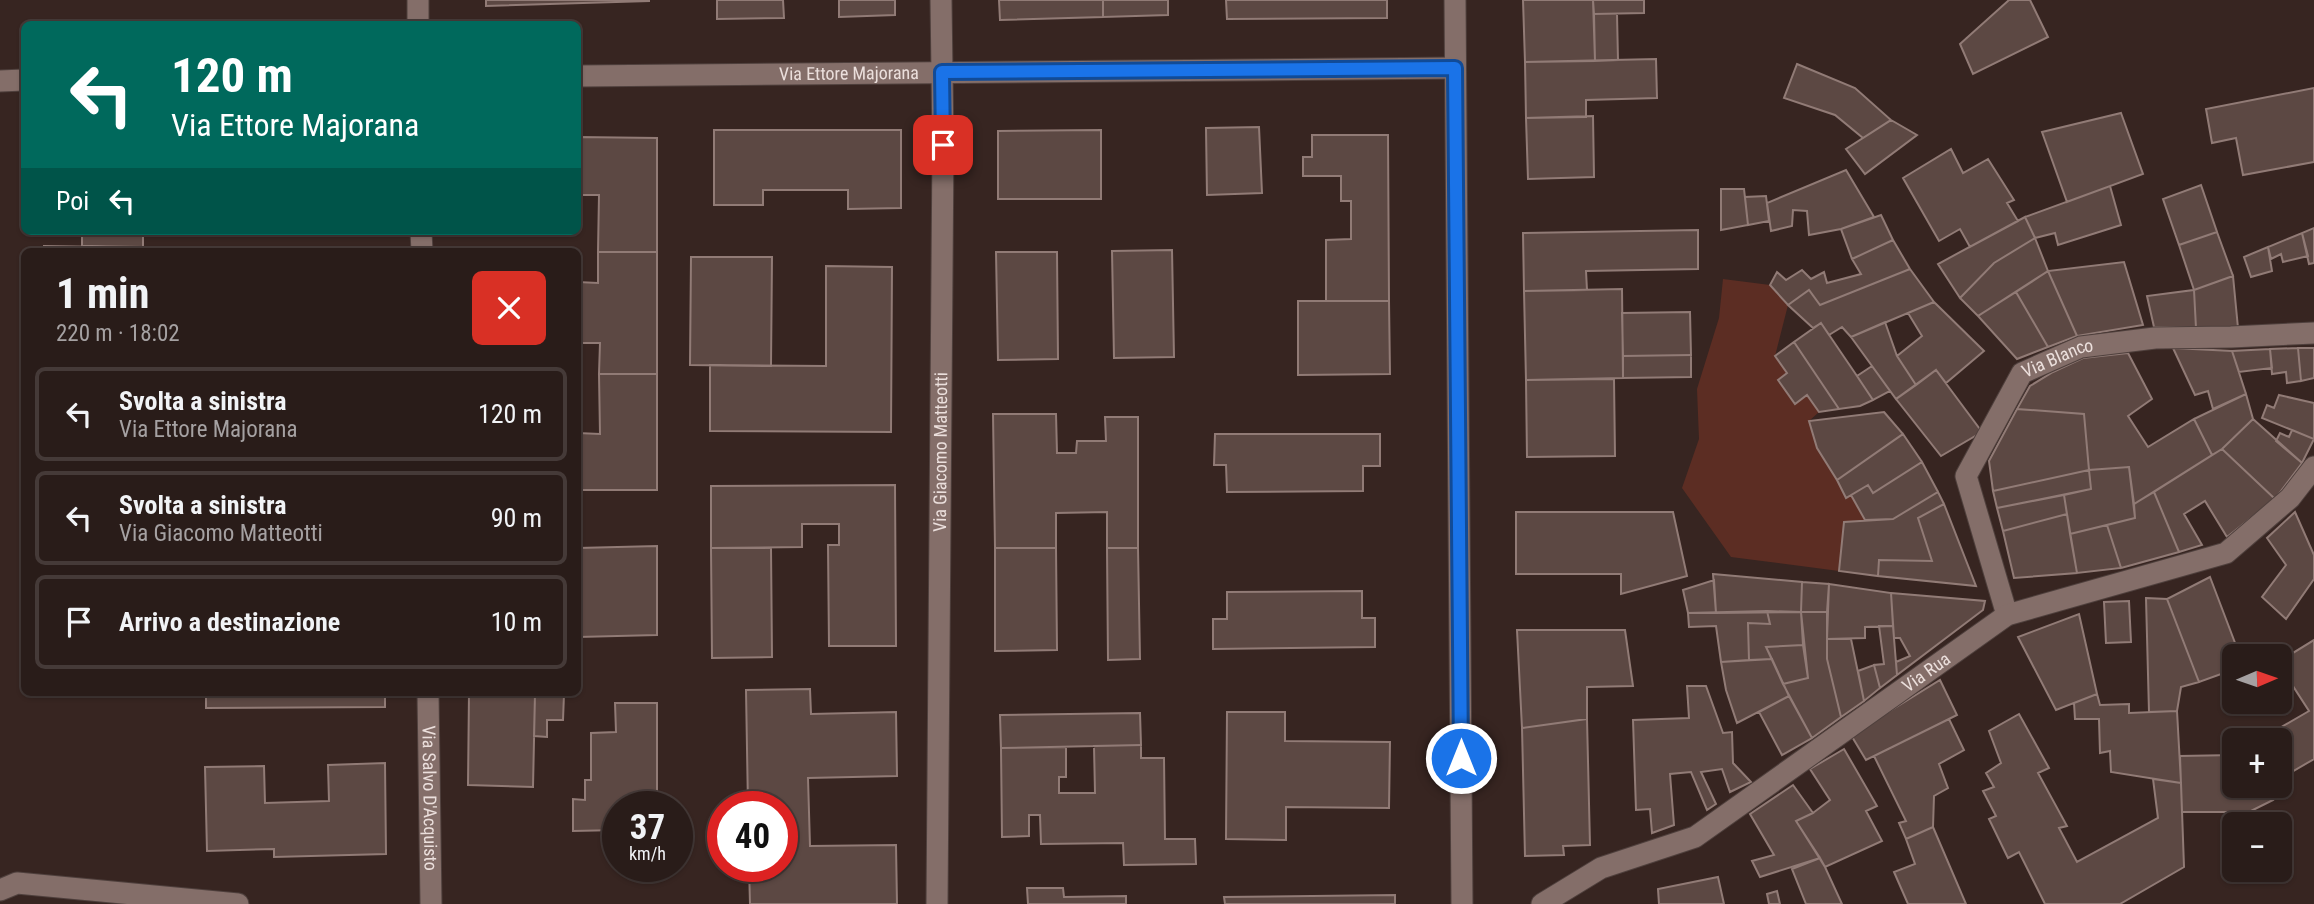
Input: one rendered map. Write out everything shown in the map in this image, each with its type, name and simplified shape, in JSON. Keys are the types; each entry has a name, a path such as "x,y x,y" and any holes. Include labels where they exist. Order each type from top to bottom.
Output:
{"street":[{"path":"418,0 418,21"},
{"name":"Via Giacomo Matteotti","path":"937,904 941,0"},
{"path":"1455,0 1462,904"},
{"name":"Via Ettore Majorana","path":"581,76 1455,68"},
{"path":"0,81 21,80"},
{"name":"Via Blanco","path":"2007,615 1966,476 2022,373 2081,347 2155,338 2231,338 2314,333"},
{"name":"Via Rua","path":"1542,904 1601,868 1695,837 2007,615 2226,553 2290,498 2314,467"},
{"name":"Via Salvo D'Acquisto","path":"428,696 431,904"},
{"path":"0,890 17,883 238,904"}],"shaded area":[{"path":"1723,279 1770,285 1788,305 1775,356 1787,373 1778,380 1795,404 1807,395 1819,412 1809,421 1817,448 1837,480 1851,495 1865,520 1844,522 1839,571 1731,557 1682,488 1699,439 1697,389 1719,318"}],"building":[{"path":"486,0 649,0 649,1 486,6"},
{"path":"717,0 783,0 784,18 717,19"},
{"path":"839,0 895,0 895,15 839,17"},
{"path":"999,0 1103,0 1103,17 1000,20"},
{"path":"1103,0 1168,0 1168,15 1103,17"},
{"path":"1226,0 1387,0 1387,18 1227,19"},
{"path":"1523,0 1593,0 1595,61 1525,62"},
{"path":"1593,0 1644,0 1644,13 1594,14"},
{"path":"2009,0 2030,0 2048,37 1973,74 1960,44"},
{"path":"1594,14 1617,14 1618,60 1595,61"},
{"path":"1656,59 1657,98 1586,100 1586,117 1526,118 1525,62"},
{"path":"1797,64 1855,88 1891,120 1863,138 1835,115 1784,98"},
{"path":"2314,88 2314,162 2243,175 2236,138 2212,143 2206,109"},
{"path":"2121,113 2143,174 2067,202 2042,132"},
{"path":"1593,116 1594,177 1528,179 1526,118"},
{"path":"1891,120 1917,135 1865,174 1846,149"},
{"path":"1259,127 1262,193 1207,195 1206,128"},
{"path":"714,130 901,130 901,208 848,209 848,190 763,190 763,205 714,205"},
{"path":"1101,130 1101,199 998,199 998,131"},
{"path":"1312,135 1388,135 1389,301 1326,301 1326,240 1351,239 1351,201 1341,201 1341,176 1303,176 1303,157 1312,157"},
{"path":"581,137 657,138 657,252 598,252 599,195 581,195"},
{"path":"1951,149 1963,173 1988,159 2014,200 2007,203 2018,221 1970,247 1960,229 1939,241 1903,178"},
{"path":"1846,170 1874,217 1841,229 1809,235 1807,211 1793,210 1792,226 1771,231 1767,203"},
{"path":"2201,185 2217,232 2179,245 2163,199"},
{"path":"2110,186 2121,225 2058,245 2055,233 2035,238 2025,217"},
{"path":"1721,189 1744,189 1748,225 1721,230"},
{"path":"1766,196 1769,221 1748,225 1745,197"},
{"path":"1881,215 1893,240 1852,259 1841,229"},
{"path":"2025,217 2035,238 1994,263 1960,298 1938,264"},
{"path":"2314,228 2314,263 2309,264 2302,233"},
{"path":"1698,230 1698,269 1586,271 1587,290 1524,291 1523,233"},
{"path":"2217,232 2233,276 2194,290 2179,245"},
{"path":"2302,233 2308,256 2283,262 2281,254 2271,259 2268,247"},
{"path":"82,235 143,235 143,247 82,246"},
{"path":"2035,238 2048,271 1978,316 1960,298 1994,263"},
{"path":"1893,240 1910,269 1820,305 1809,290 1788,305 1770,285 1777,272 1786,280 1802,270 1811,279 1824,272 1827,283 1861,274 1852,259"},
{"path":"44,246 105,247 105,248"},
{"path":"2268,247 2272,271 2251,277 2244,257"},
{"path":"1172,250 1174,357 1114,358 1112,251"},
{"path":"598,252 657,252 657,374 599,374 600,343 581,343 581,282 598,283"},
{"path":"996,252 1057,252 1058,359 998,360"},
{"path":"691,257 772,257 771,366 690,365"},
{"path":"2124,262 2143,325 2077,336 2048,271"},
{"path":"826,266 892,267 891,432 710,431 710,365 826,366"},
{"path":"1910,269 1934,302 1851,337 1842,327 1829,335 1821,323 1813,328 1788,305 1809,290 1820,305"},
{"path":"2048,271 2077,336 2048,347 2016,292"},
{"path":"2233,276 2238,328 2196,328 2194,290"},
{"path":"1622,289 1623,378 1526,380 1524,291"},
{"path":"2194,290 2196,328 2154,327 2147,296"},
{"path":"2016,292 2048,347 2017,359 1978,316"},
{"path":"1298,301 1389,301 1390,374 1298,375"},
{"path":"1934,302 1984,351 1946,383 1936,370 1916,385 1897,356 1922,336 1908,313"},
{"path":"1690,312 1691,355 1623,356 1622,313"},
{"path":"1885,322 1897,356 1916,385 1896,399 1851,337"},
{"path":"1821,323 1873,400 1860,406 1839,409 1794,342"},
{"path":"1794,342 1839,409 1819,412 1807,395 1795,404 1778,380 1787,373 1775,356"},
{"path":"2173,348 2232,351 2246,394 2213,409 2208,391 2195,395"},
{"path":"2298,348 2314,348 2314,378 2301,381"},
{"path":"2298,348 2301,381 2287,383 2286,372 2272,374 2270,349"},
{"path":"2270,349 2272,368 2239,372 2232,351"},
{"path":"2128,353 2152,399 2128,416 2148,447 2194,419 2212,455 2134,504 2129,467 2089,470 2084,414 2017,409 2030,386 2053,372 2083,358"},
{"path":"1691,355 1691,377 1623,378 1623,356"},
{"path":"1872,366 1890,391 1873,400 1857,376"},
{"path":"1936,370 1982,432 1941,456 1896,399"},
{"path":"599,374 657,374 657,490 581,490 581,433 600,434"},
{"path":"1614,379 1615,456 1527,457 1526,380"},
{"path":"2246,394 2253,419 2212,455 2194,419"},
{"path":"2279,395 2314,403 2314,439 2262,418 2267,405 2274,408"},
{"path":"2017,409 2084,414 2089,470 1993,491 1989,461"},
{"path":"1884,412 1903,434 1837,480 1817,448 1809,421"},
{"path":"993,414 1056,414 1057,453 1076,453 1077,441 1106,441 1105,417 1138,417 1138,548 1107,548 1107,512 1056,513 1056,548 995,548"},
{"path":"2253,419 2302,463 2275,499 2222,449"},
{"path":"2292,430 2314,439 2302,463 2276,441 2280,433 2289,437"},
{"path":"1215,434 1380,434 1380,466 1363,466 1363,491 1227,492 1226,465 1214,465"},
{"path":"1903,434 1922,462 1873,493 1868,485 1846,498 1837,480"},
{"path":"2222,449 2275,499 2227,537 2205,501 2184,514 2202,545 2179,552 2154,492"},
{"path":"1922,462 1938,492 1893,519 1865,520 1851,495 1868,485 1873,493"},
{"path":"2129,467 2135,518 2070,534 2064,495 2091,489 2089,470"},
{"path":"2089,470 2091,489 1997,508 1993,491"},
{"path":"895,485 896,646 829,646 828,545 839,545 839,524 802,524 802,547 711,548 711,486"},
{"path":"1938,492 1944,504 1918,518 1932,561 1879,560 1878,576 1839,571 1844,522 1893,519"},
{"path":"2154,492 2179,552 2121,568 2107,525 2135,518 2134,504"},
{"path":"2064,495 2067,514 2003,531 1997,508"},
{"path":"1944,504 1976,586 1878,576 1879,560 1932,561 1918,518"},
{"path":"1516,512 1673,512 1687,576 1621,594 1621,574 1516,574"},
{"path":"2295,512 2314,555 2314,579 2286,619 2262,597 2286,565 2267,538"},
{"path":"2067,514 2077,573 2014,578 2003,531"},
{"path":"2107,525 2121,568 2077,573 2070,534"},
{"path":"657,546 657,635 581,637 581,548"},
{"path":"711,548 771,548 772,657 712,658"},
{"path":"995,548 1056,548 1057,650 995,651"},
{"path":"1107,548 1138,548 1140,659 1108,660"},
{"path":"1713,574 1802,582 1801,612 1716,613"},
{"path":"2210,577 2235,644 2222,644 2222,674 2199,682 2167,599"},
{"path":"1714,580 1716,613 1688,613 1683,590"},
{"path":"1802,582 1829,584 1827,612 1801,612"},
{"path":"1829,584 1891,593 1893,626 1865,627 1865,638 1827,639"},
{"path":"1362,591 1362,618 1375,618 1375,647 1213,649 1213,619 1227,619 1227,592"},
{"path":"1891,593 1985,601 1983,610 1897,675 1896,662 1910,656 1900,638 1894,638"},
{"path":"2146,598 2167,599 2199,682 2181,687 2177,711 2149,712"},
{"path":"2129,601 2131,642 2106,643 2104,602"},
{"path":"1767,611 1801,612 1803,645 1766,647 1772,659 1749,660 1748,623 1770,624"},
{"path":"1767,611 1770,624 1748,623 1749,660 1721,662 1716,626 1689,627 1688,613"},
{"path":"1801,612 1827,612 1827,659 1841,717 1812,738 1783,684 1808,678"},
{"path":"2079,614 2097,694 2056,710 2018,637"},
{"path":"1879,626 1893,626 1897,675 1880,688 1874,665 1884,664"},
{"path":"1517,630 1625,630 1633,686 1587,687 1587,719 1522,728"},
{"path":"1827,639 1851,639 1864,701 1841,717 1827,659"},
{"path":"2314,640 2314,759 2292,772 2292,728 2280,728 2309,711 2292,685 2292,654"},
{"path":"1803,645 1808,678 1783,684 1766,647"},
{"path":"1772,659 1789,696 1737,723 1726,690 1721,662"},
{"path":"1874,665 1880,688 1864,701 1858,671"},
{"path":"1940,680 1957,715 1866,760 1851,735"},
{"path":"1687,686 1706,686 1723,733 1732,732 1733,763 1751,782 1730,792 1722,769 1701,772 1716,804 1707,810 1691,772 1670,774 1674,825 1652,833 1650,809 1636,810 1633,720 1689,718"},
{"path":"810,689 811,714 896,712 897,776 808,778 810,846 896,845 897,904 750,904 749,882 798,882 798,791 748,791 746,690"},
{"path":"2097,694 2100,705 2129,704 2129,713 2177,711 2181,783 2111,772 2110,751 2100,753 2099,719 2075,719 2074,703"},
{"path":"206,696 385,696 385,707 206,708"},
{"path":"469,696 535,696 533,787 468,785"},
{"path":"535,696 564,696 563,720 547,720 547,737 534,736"},
{"path":"1789,696 1812,738 1782,755 1759,712"},
{"path":"615,703 657,703 657,791 602,791 602,830 573,831 573,799 585,800 585,780 591,780 591,733 616,732"},
{"path":"1227,712 1285,712 1285,741 1390,742 1389,808 1286,807 1286,840 1226,839"},
{"path":"1140,713 1141,745 1001,748 1000,715"},
{"path":"2019,714 2049,768 2038,773 2067,826 2059,828 2077,862 2158,818 2153,779 2181,783 2184,867 2120,904 2045,904 2019,852 2008,858 1989,819 1996,816 1983,791 1994,787 1986,773 2001,763 1989,731"},
{"path":"1587,719 1590,845 1563,846 1564,855 1525,856 1522,728"},
{"path":"1949,719 1964,750 1939,764 1948,788 1934,796 1933,827 1906,839 1899,823 1906,821 1874,756"},
{"path":"1141,745 1141,758 1164,758 1165,839 1195,839 1196,864 1124,865 1123,843 1041,844 1040,815 1029,815 1029,836 1002,837 1001,748 1066,747 1066,777 1059,777 1059,793 1095,793 1094,746"},
{"path":"1844,749 1877,806 1866,811 1882,841 1825,867 1796,821 1813,813 1830,800 1810,769"},
{"path":"2222,755 2222,798 2273,800 2249,812 2182,812 2180,756"},
{"path":"385,763 386,854 274,857 274,849 207,851 205,767 264,766 265,803 329,801 328,765"},
{"path":"1793,785 1813,813 1796,821 1820,858 1760,877 1752,861 1774,855 1750,814"},
{"path":"1933,827 1966,904 1908,904 1894,872 1915,864 1906,839"},
{"path":"1820,858 1842,904 1806,904 1792,869"},
{"path":"1718,877 1724,904 1659,904 1658,889"},
{"path":"1027,888 1063,888 1064,897 1126,896 1126,904 1028,904"},
{"path":"1777,891 1780,904 1769,904 1767,894"},
{"path":"1395,895 1395,904 1225,904 1224,897"}],"route":[{"path":"943,145 942,72 1455,68 1461,758"}]}
